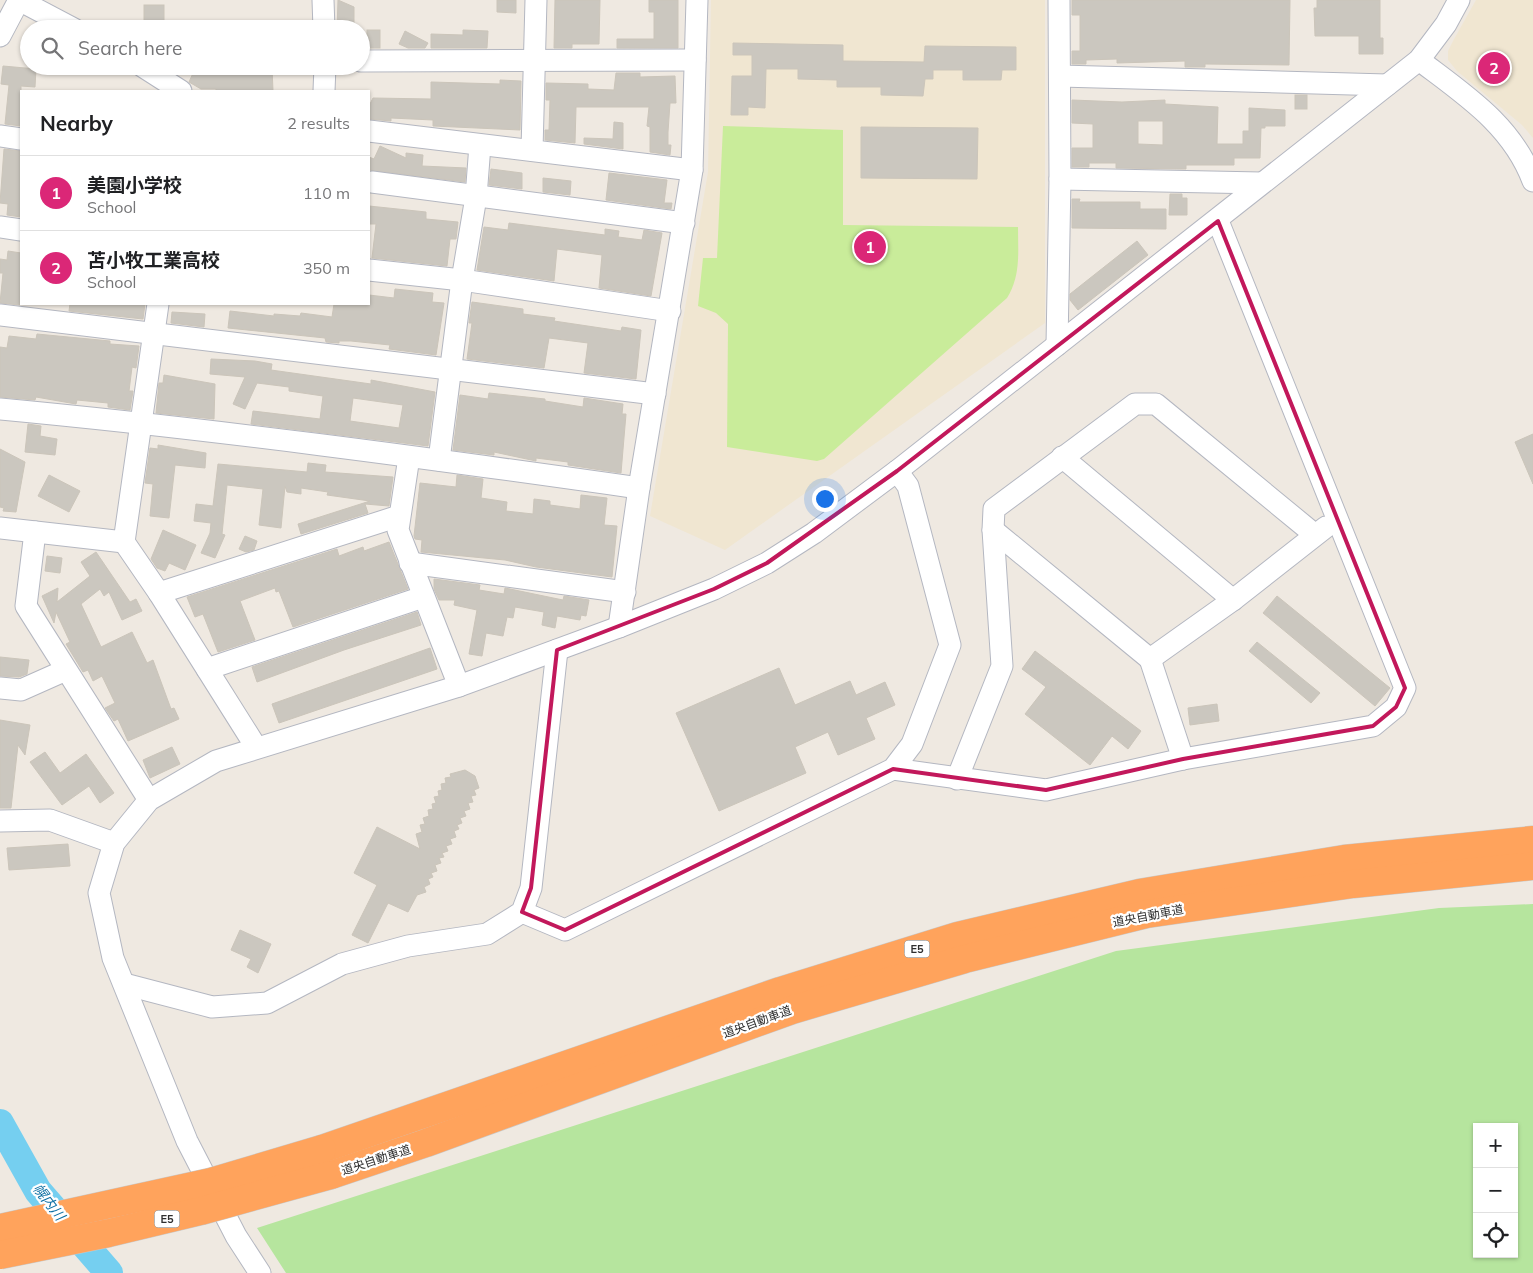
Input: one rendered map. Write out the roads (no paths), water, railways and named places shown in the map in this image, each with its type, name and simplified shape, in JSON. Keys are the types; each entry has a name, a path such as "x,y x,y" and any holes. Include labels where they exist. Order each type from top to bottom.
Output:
{"highway":[{"name":"道央自動車道","path":"0,1228 211,1182 322,1149 780,992 957,936 1139,893 1344,859 1533,840"},
{"name":"道央自動車道","path":"0,1255 192,1214 331,1175 426,1143 792,1010 966,959 1147,914 1353,884 1533,866"}],"street":[{"path":"0,36 19,0 57,20"},
{"path":"323,0 324,20"},
{"path":"532,150 536,62 536,0"},
{"path":"619,627 692,170 697,0"},
{"path":"1057,345 1060,179 1059,0"},
{"path":"260,1273 236,1236 186,1140 113,958 99,892 114,843 149,800 216,761 256,747 459,686 619,627 714,588 767,563 814,533 897,471 1218,221 1261,183 1419,60 1446,24 1459,0"},
{"path":"370,61 695,60"},
{"path":"1419,60 1491,116 1518,149 1533,181"},
{"path":"156,75 179,90"},
{"path":"324,75 324,90"},
{"path":"1060,76 1387,85"},
{"path":"370,130 692,170"},
{"path":"0,136 20,138"},
{"path":"439,460 462,280 476,197 480,145"},
{"path":"1060,179 1261,183"},
{"path":"372,182 684,223"},
{"path":"893,769 1046,790 1183,759 1373,726 1396,708 1405,688 1218,221"},
{"path":"0,227 20,230"},
{"path":"370,270 462,280 670,311"},
{"path":"158,305 124,542 159,593 256,747"},
{"path":"0,315 655,394"},
{"path":"957,779 1002,666 993,530 994,509 1135,404 1156,404 1314,534"},
{"path":"0,409 140,422 640,488"},
{"path":"409,457 398,530 459,686"},
{"path":"1062,457 1233,600"},
{"path":"522,912 565,930 695,864 893,769 912,744 950,645 908,486 897,471"},
{"path":"159,593 399,516"},
{"path":"1150,659 1233,600 1314,534 1338,519"},
{"path":"0,528 124,542"},
{"path":"993,530 1150,659 1183,759"},
{"path":"35,532 26,606 149,800"},
{"path":"410,563 625,592"},
{"path":"207,669 423,597"},
{"path":"124,984 212,1007 267,1004 342,964 408,946 487,934 522,912 531,888 557,650"},
{"path":"0,688 21,690 66,670"},
{"path":"0,821 50,820 114,843"}],"waterway":[{"name":"幌内川","path":"0,1123 38,1191 109,1273"}],"place":[{"name":"苫小牧工業高校","path":"1494,68"},
{"name":"美園小学校","path":"870,247"}]}
